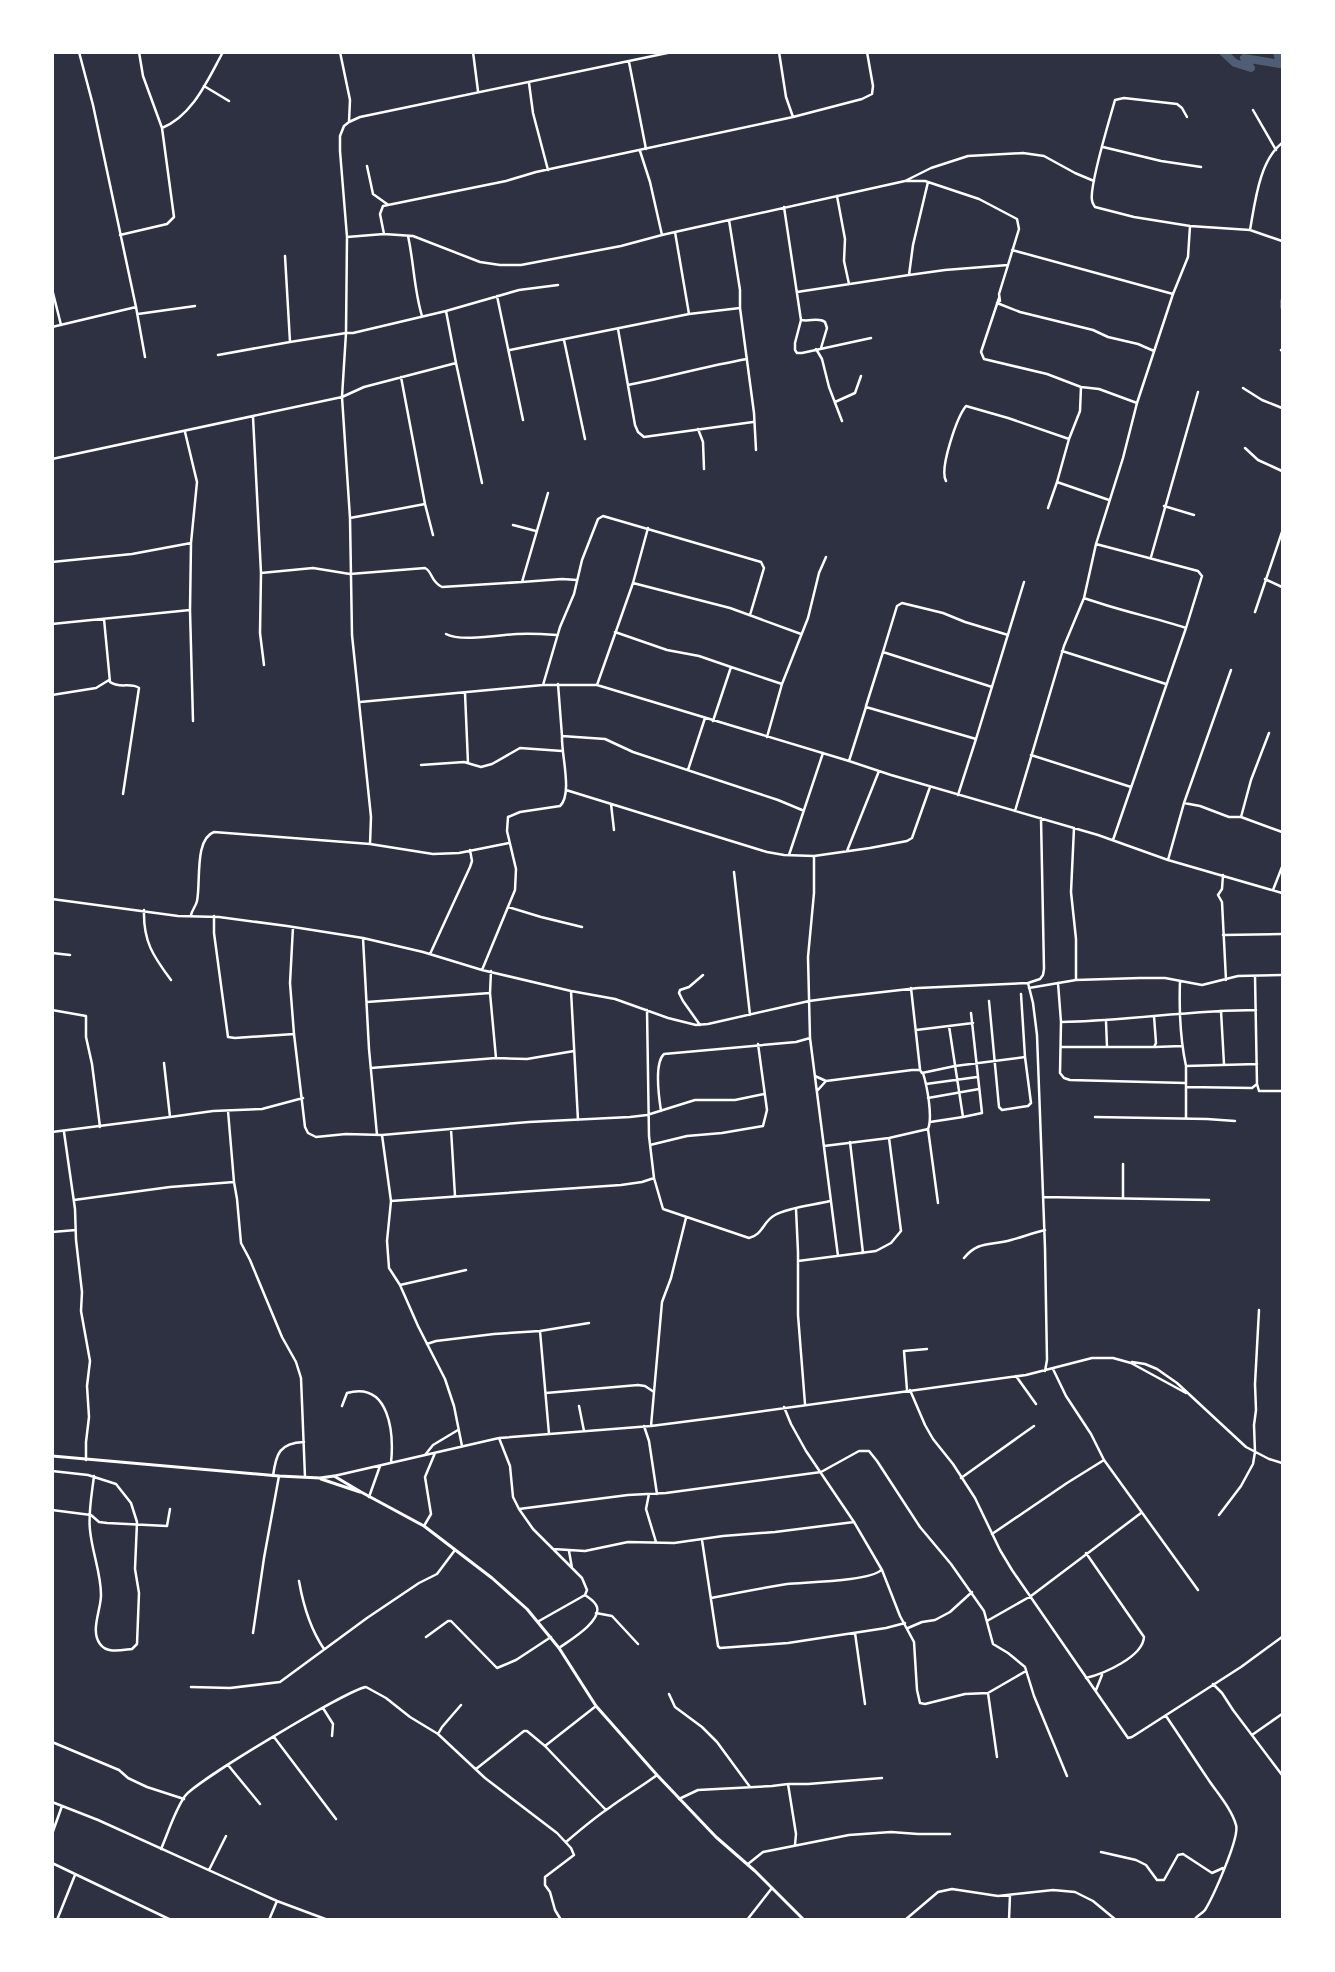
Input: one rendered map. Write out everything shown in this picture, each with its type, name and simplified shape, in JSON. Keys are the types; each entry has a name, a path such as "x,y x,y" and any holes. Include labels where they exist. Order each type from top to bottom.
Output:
{"street":[{"path":"79,52 93,104 146,357"},
{"path":"120,235 167,224 174,217 162,128 143,76 139,52"},
{"path":"162,128 173,123 186,113 223,52"},
{"path":"340,52 350,100 350,122"},
{"path":"473,52 478,91"},
{"path":"370,844 371,817 352,635 350,518 342,397 346,333 347,237 340,136 344,126 360,117 672,52"},
{"path":"779,52 786,97 793,117"},
{"path":"384,234 381,209 388,204 506,181 548,170 793,117 862,99 872,94 873,86 867,52"},
{"path":"629,62 646,149"},
{"path":"528,83 533,113 548,170"},
{"path":"204,86 230,101"},
{"path":"1187,117 1182,108 1177,104 1124,98 1115,100 1094,181 1092,202 1096,207 1134,217 1190,226 1250,230 1282,241"},
{"path":"1253,110 1276,150"},
{"path":"1250,230 1258,187 1263,173 1282,143"},
{"path":"1103,147 1161,161 1201,167"},
{"path":"640,151 650,182 662,235"},
{"path":"905,182 931,168 968,156 1023,153 1044,156 1094,181"},
{"path":"367,166 373,194 388,204"},
{"path":"347,237 384,234 408,236 419,238 480,262 500,266 521,265 621,246 784,207 921,180 978,199 1017,219 1020,224 981,352 984,360 1047,374 1082,387 1099,389 1137,403"},
{"path":"909,275 913,245 928,182"},
{"path":"837,196 845,239 844,260 849,284"},
{"path":"784,207 801,320 795,350 797,353 802,353 871,338"},
{"path":"729,220 740,290 740,308 756,450"},
{"path":"1014,811 1062,651 1084,598 1096,544 1123,458 1137,403 1173,294 1188,257 1190,226"},
{"path":"674,232 689,314"},
{"path":"408,236 417,300 422,316"},
{"path":"1012,250 1173,294"},
{"path":"286,256 290,342"},
{"path":"797,292 945,270 1008,265"},
{"path":"218,356 290,342 353,333 446,311 538,286 558,285"},
{"path":"52,289 61,325"},
{"path":"497,296 510,350 523,420"},
{"path":"999,298 1000,301 998,303 1020,312 1093,330 1154,351"},
{"path":"1282,300 1282,308"},
{"path":"138,314 196,306"},
{"path":"52,327 136,307"},
{"path":"510,350 689,314 740,308"},
{"path":"446,311 482,483"},
{"path":"801,320 820,319 825,322 828,328 822,348"},
{"path":"618,329 635,425 638,432 644,437 698,428 753,422"},
{"path":"564,340 585,439"},
{"path":"816,349 822,359 829,387 842,421"},
{"path":"628,385 747,359"},
{"path":"52,458 185,432 342,397 364,386 456,362"},
{"path":"835,402 855,392 861,376"},
{"path":"402,377 425,504 433,535"},
{"path":"1048,508 1069,439 1080,411 1082,387"},
{"path":"1243,388 1262,400 1282,408"},
{"path":"1151,557 1198,392"},
{"path":"946,481 944,478 946,460 954,432 966,406 1069,439"},
{"path":"253,417 261,573 260,632 264,665"},
{"path":"698,428 703,442 704,469"},
{"path":"185,432 197,482 191,543 192,721"},
{"path":"1245,448 1258,460 1282,471"},
{"path":"1057,482 1109,500"},
{"path":"522,582 548,493"},
{"path":"350,518 425,504"},
{"path":"1164,506 1194,515"},
{"path":"543,685 557,635 574,594 588,544 600,517 607,516 761,562 764,568 750,615"},
{"path":"514,525 537,531"},
{"path":"597,685 632,583 648,528"},
{"path":"1255,612 1282,532"},
{"path":"52,562 132,554 191,543"},
{"path":"1096,544 1130,554 1151,557 1200,572 1202,576 1113,840"},
{"path":"767,737 782,684 808,618 819,573 826,557"},
{"path":"261,573 312,568 350,574 424,568 430,572 432,580 442,586 577,580"},
{"path":"1265,579 1282,587"},
{"path":"958,795 1002,659 1024,582"},
{"path":"632,583 730,608 802,634"},
{"path":"1084,598 1112,608 1142,614 1186,628"},
{"path":"849,761 897,606 902,603 943,612 965,622 1008,635"},
{"path":"52,624 190,610"},
{"path":"104,619 109,680 117,686 135,685 139,688 123,794"},
{"path":"615,632 667,650 699,656 782,684"},
{"path":"446,634 450,636 472,637 532,633 557,635"},
{"path":"1062,651 1166,684"},
{"path":"883,652 992,687"},
{"path":"714,721 731,667"},
{"path":"1168,860 1184,803 1231,670"},
{"path":"52,695 96,688 109,680"},
{"path":"482,970 515,890 516,877 507,831 508,817 520,812 560,806 564,802 566,790 558,684"},
{"path":"360,702 543,685 597,685 930,787 1074,828 1168,860 1282,893"},
{"path":"465,693 468,763"},
{"path":"866,707 976,739"},
{"path":"688,770 704,718"},
{"path":"1241,817 1251,780 1269,733"},
{"path":"562,736 605,739 634,752 778,800 802,810"},
{"path":"421,765 468,763 476,766 492,764 520,748 562,751"},
{"path":"789,854 802,810 810,794 823,753"},
{"path":"1031,755 1131,787"},
{"path":"847,851 879,771"},
{"path":"566,790 767,852 814,856 907,841 912,838 930,787"},
{"path":"1184,803 1229,817 1241,817 1282,832"},
{"path":"611,804 614,830"},
{"path":"52,899 178,916 214,916 363,938 430,954 482,970 571,991 607,997 668,1018 700,1025 809,1001 911,988 1028,983 1040,979 1044,975 1041,818"},
{"path":"1074,828 1072,892 1076,939 1076,980"},
{"path":"191,915 197,900 202,846 206,837 211,833 370,844 433,854 509,843"},
{"path":"430,954 470,867 472,861 470,850"},
{"path":"814,856 814,893 808,957 810,1038 838,1256"},
{"path":"1273,890 1282,867"},
{"path":"734,872 750,1015"},
{"path":"1222,875 1222,889 1218,895 1222,902 1226,980"},
{"path":"508,907 540,917 582,926"},
{"path":"144,910 144,931 147,941 155,960 171,980"},
{"path":"214,916 214,933 228,1037 294,1034"},
{"path":"294,927 290,974 294,1034 306,1127 308,1133 316,1137 346,1134 382,1135 647,1115 695,1100 734,1100 764,1094"},
{"path":"1223,936 1282,934"},
{"path":"363,938 370,1068 377,1135"},
{"path":"52,953 70,954"},
{"path":"491,971 490,993 496,1058"},
{"path":"700,1025 683,1002 679,993 703,975"},
{"path":"1029,988 1076,980 1156,978 1202,985 1238,976 1282,975"},
{"path":"1255,976 1257,1084 1260,1091 1282,1091"},
{"path":"1180,981 1179,1014 1186,1066 1186,1118"},
{"path":"1028,983 1034,1003 1037,1036 1045,1230 1047,1360 1045,1371"},
{"path":"1058,983 1061,1022 1060,1073 1064,1078 1070,1080 1186,1083"},
{"path":"911,988 921,1071 926,1084 928,1098 930,1122 928,1129 938,1203"},
{"path":"571,991 578,1120"},
{"path":"366,1002 490,993"},
{"path":"989,1001 999,1106 1002,1110 1028,1106 1031,1103 1025,1057 1021,994"},
{"path":"52,1010 86,1016 86,1037 92,1064 100,1127"},
{"path":"647,1010 649,1041 647,1115 654,1178 663,1209 749,1238 761,1232 766,1223 775,1215 830,1201"},
{"path":"1061,1022 1106,1021 1119,1018 1256,1010"},
{"path":"1221,1011 1224,1064"},
{"path":"930,1122 963,1118 982,1113 971,1013"},
{"path":"1154,1016 1156,1043 1154,1046"},
{"path":"1106,1021 1108,1047"},
{"path":"916,1030 973,1023"},
{"path":"949,1026 963,1118"},
{"path":"661,1111 658,1080 661,1055 758,1044 796,1042 810,1038"},
{"path":"650,1145 686,1136 722,1133 763,1126 767,1110 758,1044"},
{"path":"1061,1047 1182,1046"},
{"path":"370,1068 496,1058 527,1058 574,1051"},
{"path":"815,1076 826,1081 1025,1057"},
{"path":"164,1062 170,1116"},
{"path":"1186,1066 1257,1064"},
{"path":"926,1084 977,1077"},
{"path":"817,1092 826,1081"},
{"path":"1186,1087 1252,1088 1257,1084"},
{"path":"928,1098 979,1089"},
{"path":"52,1132 64,1132 170,1116 262,1109 303,1098"},
{"path":"228,1111 234,1182 243,1249 250,1260 282,1337 296,1362 301,1378 306,1478"},
{"path":"1095,1117 1186,1118 1235,1121"},
{"path":"450,1129 455,1196"},
{"path":"824,1146 889,1138 924,1132 928,1129"},
{"path":"64,1132 74,1200 82,1292 81,1311 90,1361 87,1386 89,1417 86,1460"},
{"path":"382,1135 391,1201 386,1254 389,1268 400,1285 449,1389 462,1446"},
{"path":"798,1261 876,1251 887,1246 901,1231 889,1138"},
{"path":"850,1142 863,1253"},
{"path":"1123,1164 1123,1198"},
{"path":"391,1201 621,1185 654,1178"},
{"path":"74,1200 170,1187 234,1182"},
{"path":"1043,1198 1209,1200"},
{"path":"796,1209 798,1314 805,1404"},
{"path":"651,1426 662,1302 672,1278 686,1218"},
{"path":"52,1232 76,1230"},
{"path":"964,1258 976,1247 1012,1240 1026,1234 1045,1230"},
{"path":"400,1285 466,1270"},
{"path":"1219,1515 1242,1486 1251,1470 1255,1452 1255,1384 1259,1310"},
{"path":"427,1344 436,1341 540,1331 588,1323"},
{"path":"540,1331 549,1434"},
{"path":"927,1349 904,1351 909,1390 921,1417 933,1439 953,1464 981,1510 1012,1570 1128,1738 1166,1716 1241,1667 1282,1637"},
{"path":"52,1456 273,1476 320,1478 499,1438 651,1426 1016,1376 1045,1371 1092,1358 1113,1358 1157,1368 1177,1383 1246,1447 1282,1463"},
{"path":"1130,1362 1186,1393"},
{"path":"1053,1369 1066,1396 1091,1434 1104,1460 1198,1590"},
{"path":"1016,1376 1036,1404"},
{"path":"546,1393 638,1385 654,1392"},
{"path":"342,1406 347,1393 353,1391 372,1395 385,1407 392,1451 391,1463"},
{"path":"578,1406 584,1431"},
{"path":"784,1407 799,1438 854,1522 882,1570 914,1642 917,1690 920,1702 925,1704 964,1694 988,1693 1026,1671"},
{"path":"644,1426 649,1441 657,1494"},
{"path":"961,1478 1034,1426"},
{"path":"425,1455 433,1445 458,1430"},
{"path":"499,1438 510,1466 513,1497 519,1509 533,1529 582,1578 587,1590 585,1595 539,1622"},
{"path":"273,1476 275,1459 280,1450 286,1445 304,1442"},
{"path":"519,1509 628,1495 657,1494 821,1472 859,1451 869,1452 877,1460 920,1527 972,1592 984,1611 993,1644 1022,1664 1066,1776"},
{"path":"424,1526 431,1514 425,1477 435,1453"},
{"path":"992,1534 1066,1482 1104,1460"},
{"path":"369,1497 380,1466"},
{"path":"52,1471 94,1476 116,1484 131,1503 138,1525 135,1570 139,1593 137,1644 132,1649 109,1650 100,1644 96,1629 101,1596 90,1529 94,1476"},
{"path":"253,1633 279,1476"},
{"path":"334,1476 424,1526 510,1592 551,1637 596,1706 656,1775 716,1837 748,1865 804,1920"},
{"path":"320,1478 361,1492"},
{"path":"649,1494 646,1509 656,1542"},
{"path":"52,1510 91,1515 99,1522 167,1526 170,1509"},
{"path":"988,1621 1031,1596 1141,1513"},
{"path":"553,1549 585,1551 619,1543 656,1542 674,1544 854,1522"},
{"path":"702,1540 718,1646 720,1648 788,1643 886,1628 904,1623"},
{"path":"191,1687 230,1688 280,1682 419,1583 436,1574 455,1550"},
{"path":"569,1550 572,1569"},
{"path":"1086,1553 1144,1637 1144,1642 1137,1652 1103,1674 1086,1678"},
{"path":"711,1598 790,1584 821,1582 873,1574 882,1570"},
{"path":"299,1581 301,1594 317,1638 324,1649"},
{"path":"908,1628 922,1622 935,1620 950,1612 972,1592"},
{"path":"559,1648 588,1626 596,1613 597,1607 585,1595"},
{"path":"596,1613 612,1616 638,1644"},
{"path":"426,1637 448,1621 451,1621 497,1668 516,1660 551,1637"},
{"path":"855,1633 864,1704"},
{"path":"1096,1691 1103,1674"},
{"path":"1214,1684 1282,1775"},
{"path":"161,1849 184,1800 193,1788 337,1699 366,1687 386,1698 410,1717 438,1734 467,1763 558,1833 566,1842 574,1855 547,1874 545,1881 555,1910 561,1920"},
{"path":"988,1693 997,1756"},
{"path":"669,1694 675,1707 702,1727 717,1742 750,1787"},
{"path":"438,1734 442,1726 461,1706"},
{"path":"545,1746 596,1706"},
{"path":"323,1708 333,1724 332,1736"},
{"path":"1252,1735 1282,1714"},
{"path":"1166,1716 1223,1801 1237,1826 1237,1834 1230,1857 1223,1868 1220,1882 1204,1911 1194,1920"},
{"path":"476,1769 524,1731 531,1732 606,1810"},
{"path":"274,1737 336,1819"},
{"path":"52,1742 119,1770 128,1778 148,1787 184,1800"},
{"path":"228,1765 260,1804"},
{"path":"566,1842 606,1810 628,1794 637,1791 656,1775"},
{"path":"680,1799 698,1790 882,1778"},
{"path":"788,1784 796,1834 795,1845"},
{"path":"52,1802 277,1901 328,1920"},
{"path":"52,1834 62,1806"},
{"path":"748,1865 762,1852 849,1835 879,1832 950,1834"},
{"path":"209,1870 226,1836"},
{"path":"1101,1852 1136,1860 1146,1865 1157,1880 1164,1880 1178,1855 1182,1854 1212,1873 1223,1868"},
{"path":"52,1863 171,1920"},
{"path":"57,1920 75,1875"},
{"path":"747,1920 772,1888"},
{"path":"905,1920 938,1892 952,1889 998,1896 1053,1890 1075,1892 1092,1901 1116,1920"},
{"path":"1009,1920 1010,1895"},
{"path":"269,1920 277,1901"}],"waterway":[{"path":"1223,52 1235,63 1251,68 1244,58 1280,64 1277,52"}]}
